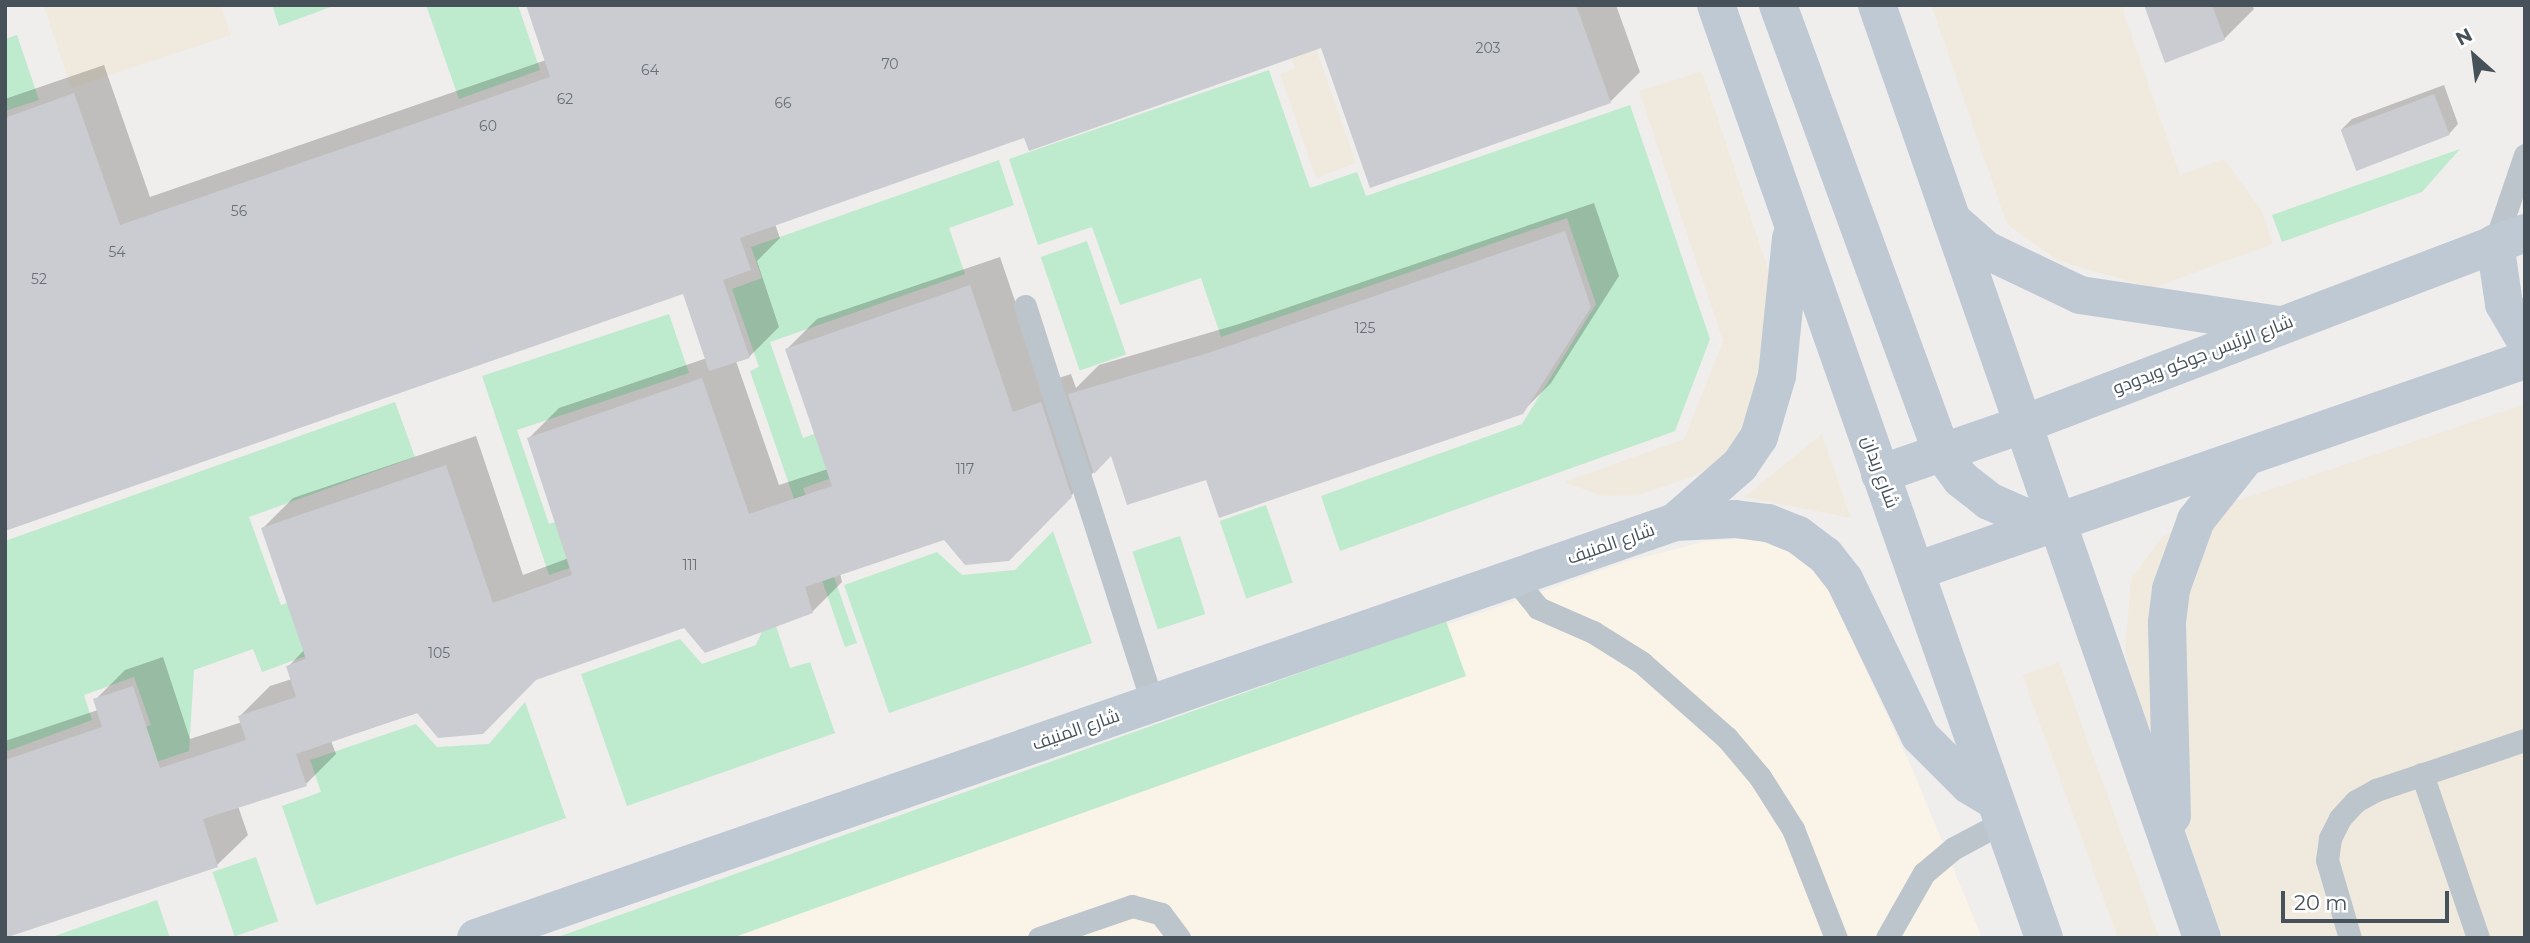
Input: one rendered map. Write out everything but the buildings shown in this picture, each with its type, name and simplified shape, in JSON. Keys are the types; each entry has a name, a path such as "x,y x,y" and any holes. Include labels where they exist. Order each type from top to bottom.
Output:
{"street":[{"name":"شارع ربدان","path":"1716,5 2044,938"},
{"path":"1778,5 1942,453 1961,479 1989,500 2022,516 2057,521"},
{"path":"1877,5 2202,938"},
{"path":"1952,219 1986,250 2080,295 2280,325"},
{"name":"شارع المنيف","path":"1675,522 1740,466 1759,437 1777,376 1793,227"},
{"path":"2510,238 2494,264 2504,304 2525,340"},
{"name":"شارع الرئيس جوكو ويدودو","path":"1880,474 2024,424 2510,238"},
{"path":"1916,571 2525,360"},
{"path":"2173,853 2167,622 2171,589 2196,520 2246,457"},
{"name":"شارع المنيف","path":"476,938 1675,522 1735,519 1768,523 1798,535 1825,555 1844,579 1920,736 1969,785 2000,811"}],"lane":[{"path":"2510,238 2525,155"},
{"path":"1025,306 1153,704"},
{"path":"1514,578 1538,608 1593,632 1641,662 1727,738 1760,777 1793,829 1836,938"},
{"path":"2350,938 2330,882 2330,838 2356,801 2422,774 2525,740"},
{"path":"2422,774 2478,938"},
{"path":"1887,938 1924,873 2000,811"},
{"path":"1039,938 1132,906 1161,914 1178,938"}],"shaded area":[{"path":"1757,538 1796,551 1827,587 1914,773 1982,938 565,938 1625,562 1707,541"}],"green space":[{"path":"272,5 336,5 279,26"},
{"path":"426,5 518,5 540,70 459,99"},
{"path":"17,35 39,100 5,111 5,39"},
{"path":"1269,70 1310,188 1357,172 1366,196 1630,105 1710,339 1675,431 1340,551 1321,496 1522,424 1596,304 1567,218 1221,337 1201,278 1120,305 1092,227 1038,245 1009,159"},
{"path":"2460,149 2422,192 2282,242 2272,215"},
{"path":"999,160 1014,205 949,228 965,274 770,342 803,438 853,420 869,465 803,488 857,643 845,647 750,371 759,367 732,289 762,278 751,247"},
{"path":"1087,241 1126,354 1080,370 1041,257"},
{"path":"669,314 689,373 517,430 549,524 594,509 608,555 549,575 482,376"},
{"path":"395,402 415,457 249,517 281,605 329,588 347,641 262,672 253,649 194,670 189,751 126,772 114,738 151,725 134,677 84,695 92,720 5,752 5,541"},
{"path":"1266,505 1293,583 1246,598 1220,521"},
{"path":"1053,531 1092,643 889,713 844,585 937,552 962,575 1015,570"},
{"path":"1180,536 1205,614 1158,629 1132,551"},
{"path":"771,611 790,668 810,662 835,733 627,806 581,674 680,639 702,664 756,645"},
{"path":"1446,621 1466,676 732,938 555,938"},
{"path":"525,702 566,818 316,905 282,806 321,792 310,760 416,724 437,747 489,744"},
{"path":"256,857 278,921 235,936 213,872"},
{"path":"157,900 170,938 49,938"}],"sand":[{"path":"221,5 231,35 71,88 44,7"},
{"path":"1273,5 1301,5 1356,163 1316,178 1280,74 1295,68"},
{"path":"1931,5 2121,5 2180,175 2224,159 2262,211 2273,244 2153,288 2058,261 2007,224"},
{"path":"1702,71 1791,338 1734,452 1692,477 1639,495 1602,496 1564,482 1684,439 1723,341 1639,91"},
{"path":"2525,404 2525,938 2223,938 2137,698 2125,650 2131,579 2161,538 2206,511"},
{"path":"1822,434 1851,518 1744,497"},
{"path":"2059,662 2159,937 2118,938 2022,675"}]}
